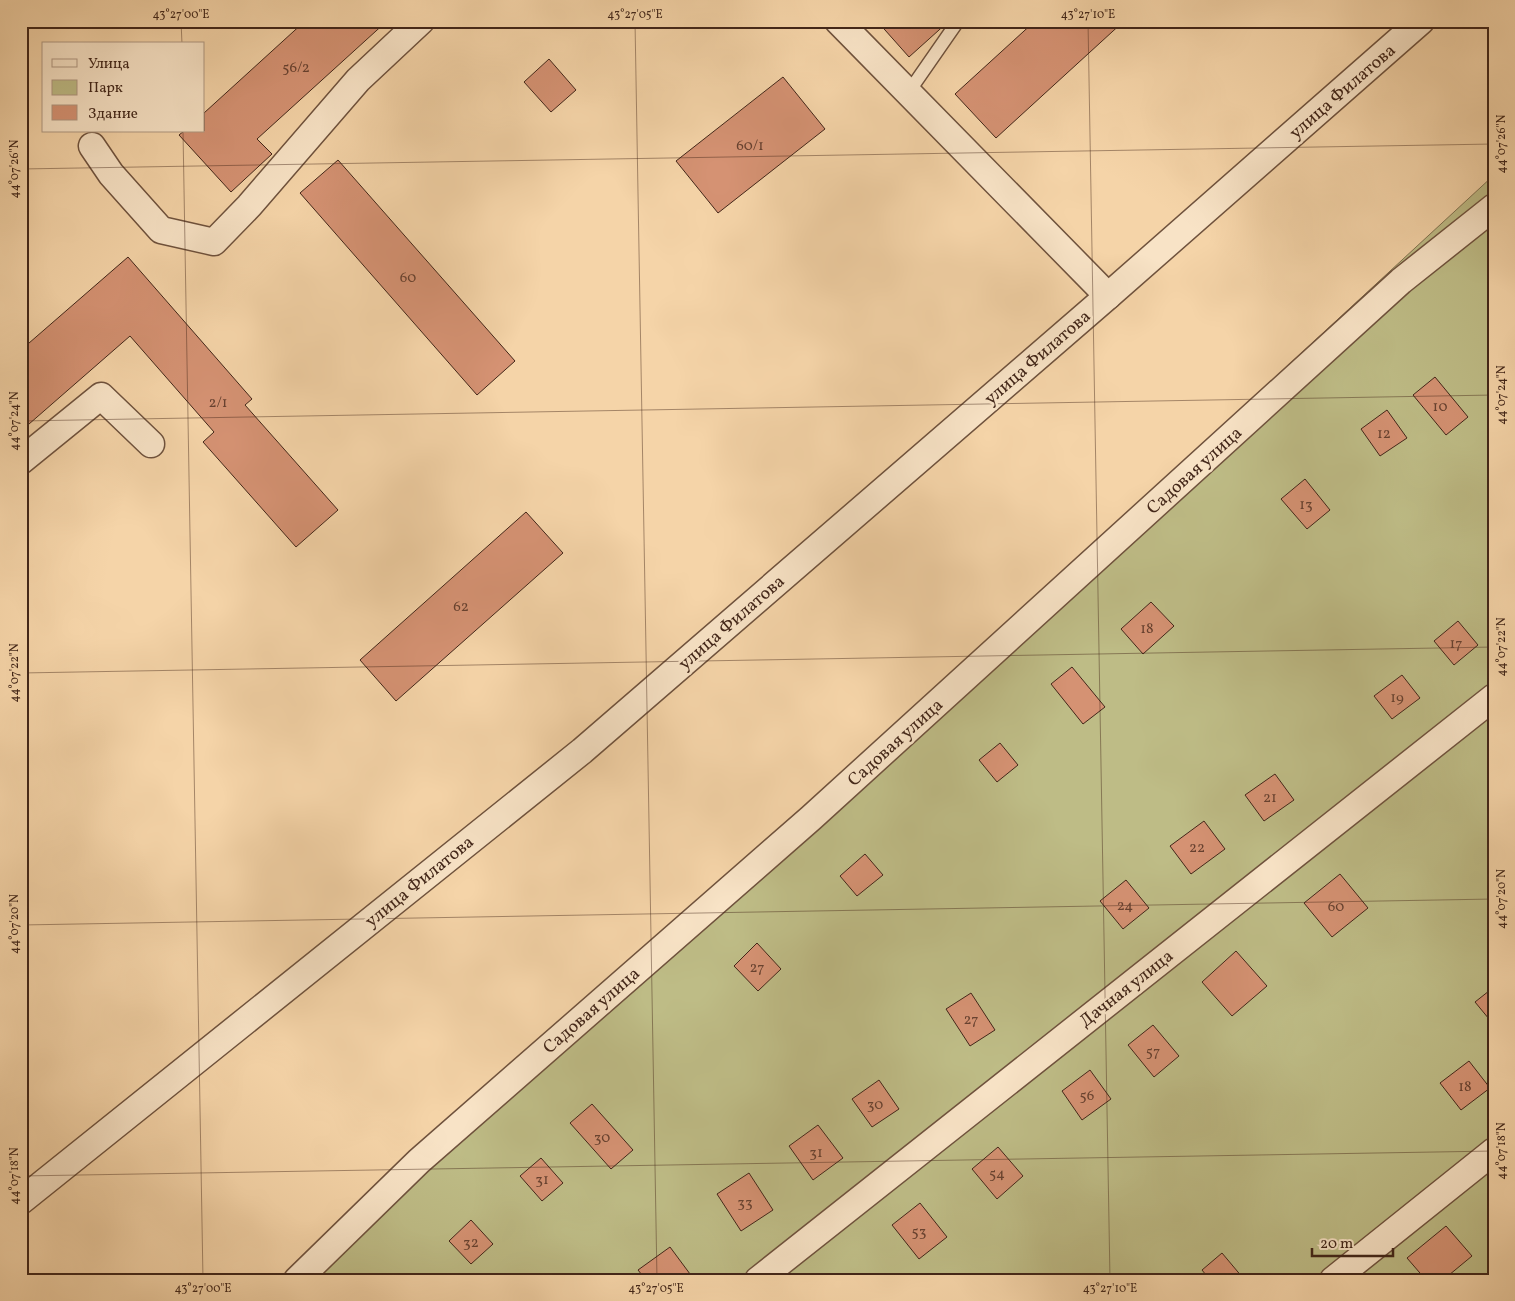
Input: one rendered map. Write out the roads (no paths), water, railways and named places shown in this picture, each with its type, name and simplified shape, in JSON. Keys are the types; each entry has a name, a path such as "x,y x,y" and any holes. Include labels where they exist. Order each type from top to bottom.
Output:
{"street":[{"path":"92,146 111,174 161,230 214,242 249,206 358,80 420,21"},
{"path":"838,21 1108,296"},
{"name":"улица Филатова","path":"21,1201 582,751 1108,296 1421,21"},
{"name":"Садовая улица","path":"298,1280 419,1160 811,818 1401,282 1494,207"},
{"path":"21,461 101,396 151,444"},
{"name":"Дачная улица","path":"758,1280 1494,697"},
{"path":"1333,1280 1494,1151"}],"lane":[{"path":"908,92 958,21"}]}
